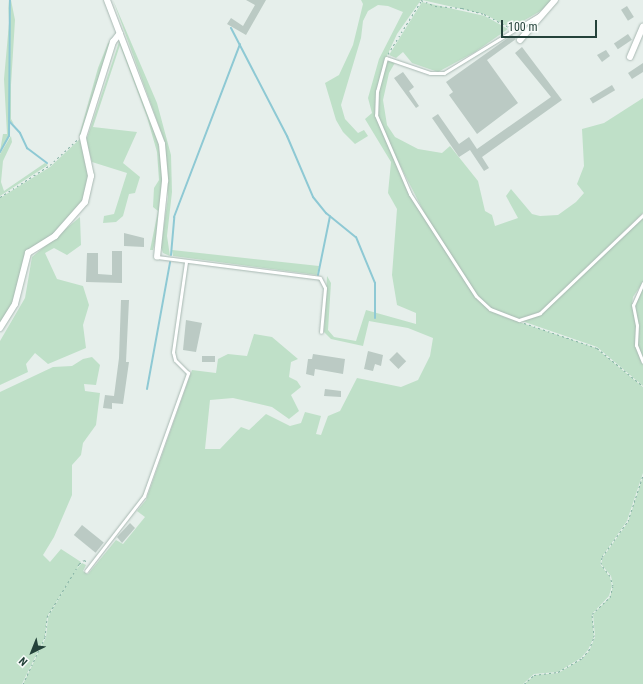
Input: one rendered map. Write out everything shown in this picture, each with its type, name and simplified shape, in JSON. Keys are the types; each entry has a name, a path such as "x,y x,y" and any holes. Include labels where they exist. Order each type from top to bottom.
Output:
{"street":[{"path":"520,40 555,0"},
{"path":"109,2 162,144 166,181 157,257"},
{"path":"630,57 643,27"},
{"path":"0,328 16,304 28,253 55,236 85,202 91,176 83,141 113,42 120,33"}],"lane":[{"path":"547,10 512,30 444,73 430,73 386,58 377,91 376,115 410,194 476,296 490,309 513,318 527,319 540,313 643,215"},
{"path":"157,257 186,262 320,278 325,288 321,332"},
{"path":"86,571 144,496 188,373 175,360 173,352 186,262"},
{"path":"643,283 633,305 637,325 636,345 643,362"}],"path":[{"path":"386,58 421,0 484,14 512,30"},
{"path":"0,197 50,165 85,133"},
{"path":"513,318 597,348 643,386"},
{"path":"524,684 534,674 558,672 582,658 589,650 594,637 592,614 610,597 613,586 610,576 601,564 602,557 628,521 643,475"},
{"path":"23,684 45,637 47,617 79,564 84,560 92,564"}],"green space":[{"path":"8,0 11,25 9,137 0,151 3,134 7,134 4,79 9,23"},
{"path":"11,0 15,20 11,85 11,119 14,124 9,120"},
{"path":"113,0 157,103 171,155 172,192 167,236 170,256 163,253 161,247 168,197 164,140"},
{"path":"361,0 421,0 397,34 386,58 376,91 375,115 410,194 476,297 490,310 504,317 596,348 643,387 643,473 627,521 602,557 600,564 610,577 612,586 609,596 592,614 594,637 588,650 581,658 558,672 534,674 523,684 23,684 46,637 48,617 75,571 82,563 86,565 83,571 88,574 116,540 123,544 145,517 137,511 146,500 192,370 216,373 218,359 228,354 247,356 254,334 272,337 298,359 291,362 289,377 297,381 301,387 291,395 299,411 289,419 272,407 233,398 210,400 205,449 220,449 241,427 249,430 266,414 290,426 301,423 305,412 321,416 316,434 321,435 328,416 340,411 357,378 401,387 418,380 430,356 433,338 408,328 369,321 363,346 331,339 324,332 327,276 331,283 328,330 334,337 356,341 366,310 416,324 416,313 397,305 392,275 397,209 388,193 391,162 365,119 372,113 368,98 379,59 403,12 388,6 378,5 368,11 363,21 361,38 341,105 345,119 358,133 364,130 368,136 355,144 343,132 336,120 325,83 339,75 353,45 363,4"},
{"path":"422,0 552,0 544,9 511,28 484,14"},
{"path":"422,2 485,16 508,29 475,52 438,72 412,63 403,52 396,58 389,55"},
{"path":"120,39 157,138 163,166 161,217 153,250 150,250 158,211 153,207 154,188 159,180 157,152 147,117 120,45 93,127 137,132 123,163 140,177 135,193 129,194 123,216 116,222 103,223 104,216 114,214 127,173 92,162 86,141"},
{"path":"113,40 84,133 79,136 98,68 108,43"},
{"path":"387,60 396,61 389,73 383,100 387,125 395,137 418,149 442,153 450,146 478,181 485,211 492,215 495,226 518,218 506,196 511,189 532,214 540,216 558,215 576,202 584,193 577,184 584,166 582,129 604,123 643,98 643,213 540,312 519,319 491,309 477,295 429,222 384,134 377,115 378,91"},
{"path":"11,136 12,142 3,161 1,182 4,191 45,163 48,165 0,196 0,154"},
{"path":"82,137 90,174 84,202 54,235 30,251 16,304 0,328 0,198 50,167"},
{"path":"643,216 643,282 633,297 632,305 636,325 635,345 643,364 643,386 597,347 519,320 541,314"},
{"path":"80,217 81,245 67,255 54,248 45,253 57,279 83,286 89,305 83,325 86,348 48,364 35,353 26,364 28,372 0,385 0,341 25,298 32,257"},
{"path":"172,250 319,266 317,275 173,256"},
{"path":"643,285 643,361 637,345 634,305"},
{"path":"92,357 100,365 96,385 84,384 85,391 100,393 96,425 83,443 81,455 72,465 72,495 54,537 43,555 50,562 61,549 81,562 47,617 45,637 22,684 0,684 0,392 53,367 72,366 83,359"},
{"path":"643,476 643,684 524,684 535,675 558,673 582,659 589,651 595,637 593,614 610,597 613,586 611,576 601,564 603,557 628,522"}],"building":[{"path":"246,0 266,0 246,35 227,24 231,18 243,26 255,5"},
{"path":"627,6 634,17 628,21 621,10"},
{"path":"628,34 632,40 618,49 614,44"},
{"path":"512,35 516,39 487,60 518,103 477,134 449,95 453,92 446,82"},
{"path":"522,47 562,100 482,157 489,168 484,171 470,150 459,157 432,118 438,114 459,144 469,137 477,149 551,97 515,53"},
{"path":"606,50 610,56 602,62 597,55"},
{"path":"643,63 643,72 632,79 628,73"},
{"path":"403,72 414,87 409,91 419,106 416,108 394,78"},
{"path":"612,85 615,90 593,104 590,98"},
{"path":"124,233 144,238 144,247 124,246"},
{"path":"112,251 122,251 122,283 86,282 87,253 98,253 98,274 112,275"},
{"path":"121,300 129,300 126,362 129,362 123,404 112,403 112,409 103,408 105,395 114,396 119,358"},
{"path":"186,320 202,323 196,352 183,350"},
{"path":"368,351 383,355 381,366 375,364 373,371 364,369"},
{"path":"397,352 406,361 398,369 389,360"},
{"path":"313,354 345,359 343,374 315,369 314,376 306,374 308,359 312,359"},
{"path":"202,356 215,356 215,362 202,362"},
{"path":"325,389 341,391 341,397 324,396"},
{"path":"130,523 135,528 122,543 117,537"},
{"path":"82,525 104,543 96,553 74,535"}],"waterway":[{"path":"0,152 9,136 10,0"},
{"path":"231,28 287,136 313,197 326,213 356,237 375,283 375,318"},
{"path":"171,255 174,217 240,44"},
{"path":"9,121 20,133 27,148 47,163"},
{"path":"318,275 330,216"},
{"path":"147,389 170,262"}]}
